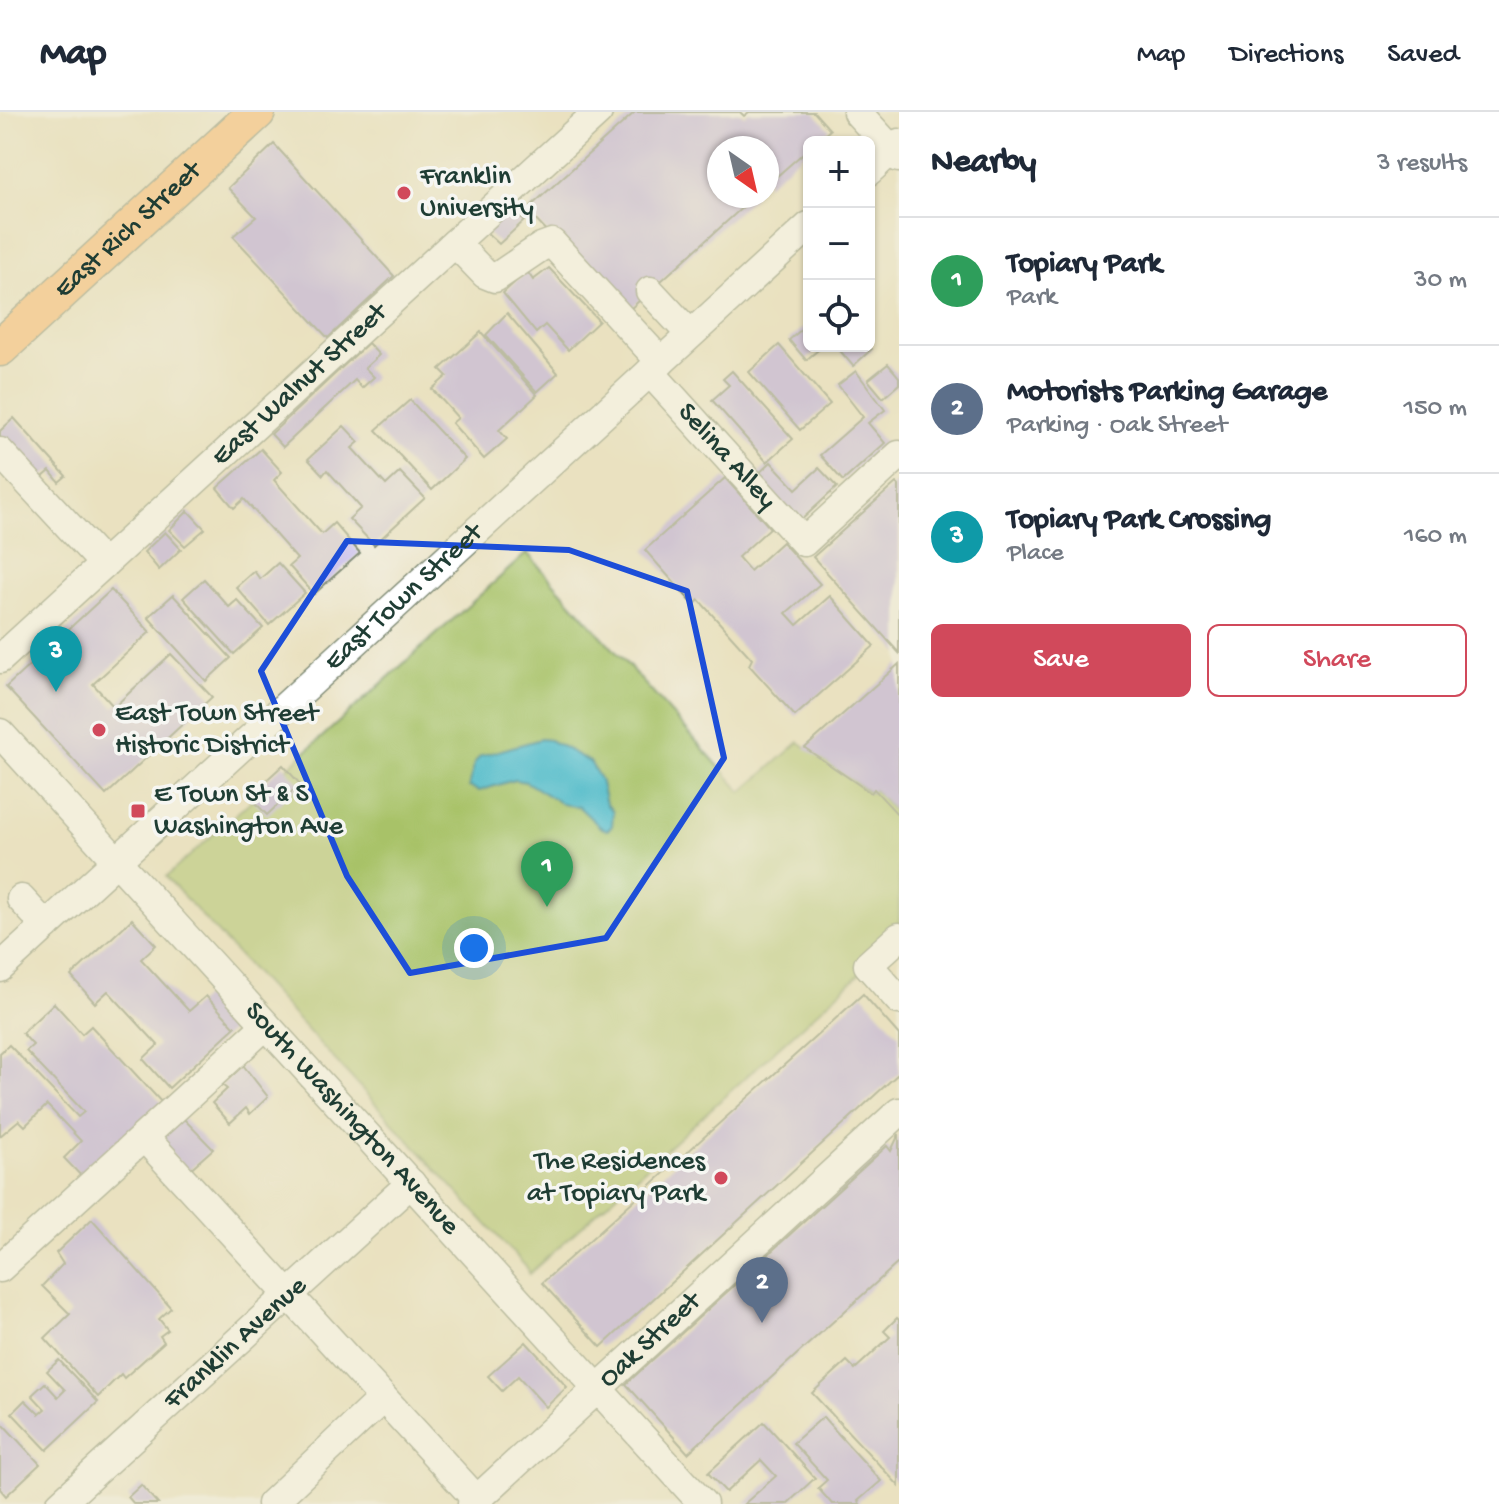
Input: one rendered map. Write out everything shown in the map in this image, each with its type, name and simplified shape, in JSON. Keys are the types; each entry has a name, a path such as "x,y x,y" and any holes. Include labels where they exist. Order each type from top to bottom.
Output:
{"main road":[{"name":"East Rich Street","path":"0,348 240,117"}],"street":[{"name":"East Walnut Street","path":"0,659 598,112"},
{"path":"857,112 897,150 875,166"},
{"name":"East Town Street","path":"0,968 803,231"},
{"name":"Selina Alley","path":"455,243 485,274 495,278 552,243 804,542 899,455"},
{"path":"650,291 690,334"},
{"path":"0,452 104,564"},
{"name":"South Washington Avenue","path":"0,733 703,1504"},
{"path":"21,899 46,926"},
{"path":"899,937 868,965 899,1000"},
{"path":"0,1268 266,1025"},
{"name":"Oak Street","path":"484,1499 597,1388 899,1112"},
{"path":"144,1137 383,1398 484,1499"},
{"name":"Franklin Avenue","path":"60,1504 411,1183"},
{"path":"271,1504 383,1398"}],"highlighted area":[{"path":"347,541 569,550 687,591 724,758 606,938 410,973 347,876 261,671"}],"green space":[{"path":"527,553 742,792 799,742 870,793 874,789 899,816 899,938 529,1274 528,1269 166,877"}],"water":[{"path":"541,739 550,740 590,762 600,779 606,804 613,811 612,826 607,830 579,807 562,804 526,782 514,780 479,791 469,787 474,764 480,756"}],"building":[{"path":"635,112 740,112 744,116 749,112 814,112 830,130 823,136 803,136 803,153 779,174 779,136 707,136 707,208 742,208 629,310 622,310 531,215 531,206"},
{"path":"274,144 394,276 328,338 233,236 256,217 228,188"},
{"path":"512,206 524,221 499,244 485,231"},
{"path":"549,268 599,321 568,350 545,325 536,333 503,293 527,271 533,280"},
{"path":"507,313 558,373 537,392 486,335"},
{"path":"803,328 803,352 816,352 806,360 789,340"},
{"path":"481,332 537,395 499,430 507,439 484,459 452,423 458,418 432,389 447,376 440,369"},
{"path":"368,343 379,355 365,368 374,377 362,388 355,380 283,447 271,434"},
{"path":"779,345 830,404 800,430 749,372"},
{"path":"841,352 869,352 853,366"},
{"path":"888,364 899,377 899,384 883,398 868,380"},
{"path":"732,371 793,439 767,462 712,400 729,385 723,379"},
{"path":"856,371 885,410 868,423 885,443 843,481 820,455 863,417 838,385"},
{"path":"410,400 465,459 432,490 376,430"},
{"path":"14,418 66,476 59,482 50,471 36,483 0,444 0,431"},
{"path":"344,426 359,442 352,448 386,485 400,472 425,498 374,545 349,519 361,508 327,470 323,475 308,459"},
{"path":"261,449 282,472 274,480 322,534 334,523 360,553 314,594 289,566 297,559 244,499 234,508 217,488"},
{"path":"771,462 796,489 819,468 837,487 799,522 756,476"},
{"path":"725,478 770,528 738,557 750,571 782,542 820,584 786,613 797,625 830,596 874,646 795,716 749,665 752,659 699,600 694,605 645,550"},
{"path":"896,483 899,486 899,653 813,557"},
{"path":"188,511 205,529 185,546 169,530"},
{"path":"165,532 181,549 159,570 144,552"},
{"path":"278,563 305,593 269,625 236,587 254,571 260,579"},
{"path":"204,579 229,607 237,600 263,628 234,654 183,598"},
{"path":"111,590 150,632 93,684 114,707 171,654 212,697 106,795 6,687"},
{"path":"173,595 231,658 206,681 148,617"},
{"path":"899,664 899,816 874,789 871,793 805,748"},
{"path":"283,765 300,784 267,815 249,796"},
{"path":"132,919 156,945 141,959 189,1011 206,996 235,1027 169,1088 143,1059 158,1045 108,991 95,1003 71,976"},
{"name":"The Residences at Topiary Park","path":"863,994 899,1035 899,1073 601,1347 542,1283"},
{"path":"54,1003 82,1034 91,1026 164,1105 87,1182 64,1158 81,1141 47,1105 25,1126 19,1120 0,1136 0,1053 9,1045 78,1117 84,1112 26,1051 33,1045 22,1033"},
{"path":"243,1065 268,1097 250,1114 246,1108 230,1123 212,1103 227,1089 222,1085"},
{"path":"179,1114 213,1149 188,1171 156,1138"},
{"path":"899,1134 899,1262 688,1453 626,1384 887,1146 891,1151"},
{"path":"92,1219 171,1308 159,1319 168,1330 160,1336 164,1342 124,1378 121,1374 98,1397 45,1338 70,1314 42,1286 63,1264 56,1253"},
{"path":"897,1318 899,1486 812,1393 847,1361 855,1369 890,1337 884,1331"},
{"path":"526,1342 567,1387 546,1407 518,1376 502,1391 488,1376"},
{"path":"59,1360 98,1402 47,1450 12,1413 25,1400 39,1414 45,1409 32,1395 45,1383 58,1397 65,1390 47,1371"},
{"path":"823,1417 881,1481 858,1501 860,1504 832,1504 818,1488 827,1480 793,1443"},
{"path":"0,1421 40,1464 6,1496 0,1489"},
{"path":"764,1422 815,1478 787,1504 744,1504 776,1476 761,1460 726,1492 708,1473"},
{"path":"141,1485 158,1504 134,1504 128,1497"}],"place":[{"name":"Franklin University","path":"404,193"},
{"name":"Topiary Park Crossing","path":"56,692"},
{"name":"East Town Street Historic District","path":"99,730"},
{"name":"E Town St & S Washington Ave","path":"138,811"},
{"name":"Topiary Park","path":"547,907"},
{"name":"The Residences at Topiary Park","path":"721,1178"},
{"name":"Motorists Parking Garage","path":"762,1323"}]}
